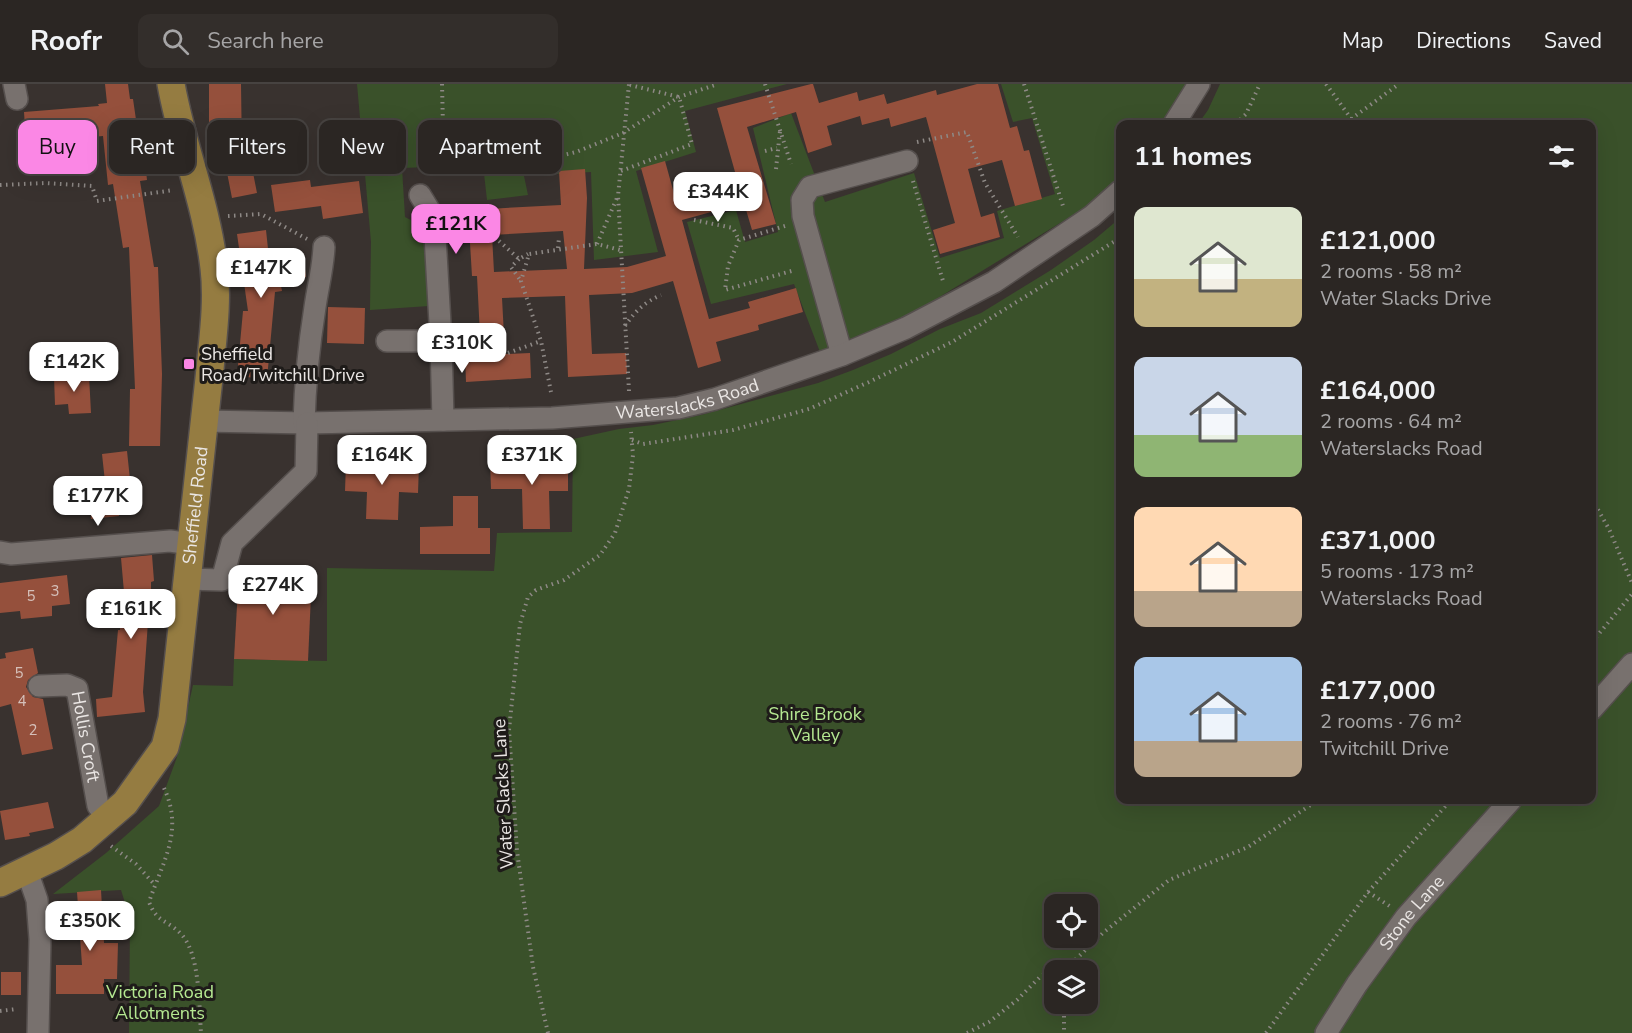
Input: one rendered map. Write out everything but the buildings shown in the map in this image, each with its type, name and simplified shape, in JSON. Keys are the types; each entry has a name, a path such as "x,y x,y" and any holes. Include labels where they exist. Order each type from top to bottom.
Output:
{"main road":[{"name":"Sheffield Road","path":"0,883 27,871 82,840 109,831 165,747 172,719 210,369 214,268 205,218 171,84"}],"street":[{"path":"1176,120 1199,84"},
{"path":"842,355 803,216 802,200 810,187 910,158"},
{"path":"420,195 434,218 443,420"},
{"name":"Waterslacks Road","path":"203,421 305,423 552,418 678,408 715,399 842,355 906,328 994,282 1092,216 1116,195"},
{"path":"186,579 222,580 232,543 306,471 306,371 315,304 323,272 324,247"},
{"path":"387,341 441,341"},
{"path":"0,552 11,554 170,541 191,544"},
{"path":"1596,704 1632,664"},
{"name":"Hollis Croft","path":"39,686 67,685 77,689 98,806 109,831"},
{"name":"Stone Lane","path":"1326,1033 1357,984 1406,917 1507,804"},
{"path":"27,871 37,900 40,939 38,1033"}],"path":[{"path":"442,84 444,170 539,161 576,152 623,133 679,97 718,84"},
{"path":"629,395 618,196 630,84 679,97"},
{"path":"765,84 791,164"},
{"path":"1024,84 1063,206"},
{"path":"1240,120 1246,114 1260,84"},
{"path":"1326,84 1351,119 1400,84"},
{"path":"620,171 692,144 679,97"},
{"path":"776,169 780,130"},
{"path":"943,281 910,158 968,132 985,183 1018,237"},
{"path":"765,151 777,148"},
{"path":"0,185 45,183 92,186 97,201 180,189"},
{"path":"597,244 618,196"},
{"path":"205,218 261,214 324,247"},
{"path":"694,220 733,228 739,240 728,266 725,290 795,270"},
{"path":"739,240 791,224"},
{"path":"558,248 559,238"},
{"path":"499,241 519,259"},
{"path":"551,392 541,341 521,281 512,267 519,259 529,254 558,248 597,244 620,250"},
{"path":"521,281 529,254"},
{"path":"625,327 633,314 648,300 661,295"},
{"path":"508,353 541,341"},
{"name":"Water Slacks Lane","path":"548,1033 533,967 517,851 509,730 520,624 528,597 536,590 564,580 600,555 615,533 629,489 633,455 631,425"},
{"path":"1596,506 1609,529 1632,583"},
{"path":"1596,637 1632,594"},
{"path":"146,774 164,787 172,810 172,836 166,859 149,902 154,914 181,934 191,948 201,1033"},
{"path":"1075,960 1104,932 1169,880 1248,847 1312,804"},
{"path":"1266,1033 1368,892 1447,804"},
{"path":"109,831 155,885"},
{"path":"967,1033 989,1022 1044,974"},
{"path":"0,1011 26,1008"},
{"path":"1064,1014 1064,1033"}],"green space":[{"path":"357,84 787,84 685,111 696,152 636,171 658,252 594,260 591,172 562,174 562,120 418,120 418,167 406,168 406,120 360,120"},
{"path":"1001,84 1192,84 1168,120 1116,120 1116,179 1096,201 902,320 820,352 794,284 711,304 687,222 736,210 745,242 778,232 753,128 791,113 825,202 914,173 940,258 1004,238 997,211 1055,194 1032,118 1013,122"},
{"name":"Shire Brook Valley","path":"1220,84 1632,84 1632,1033 129,1033 130,919 121,890 53,894 106,853 159,806 177,757 193,685 233,686 234,659 327,661 327,568 494,571 497,533 572,532 573,439 701,415 818,383 853,370 940,329 981,313 1051,270 1116,221 1116,804 1596,804 1596,120 1201,120"},
{"path":"365,174 402,174 405,217 424,227 429,306 370,310 371,242"},
{"path":"484,174 558,174 524,176 528,195 487,200"}],"place":[{"name":"Sheffield Road/Twitchill Drive","path":"189,364"}],"park label":[{"name":"Victoria Road Allotments","path":"160,1002"}]}
